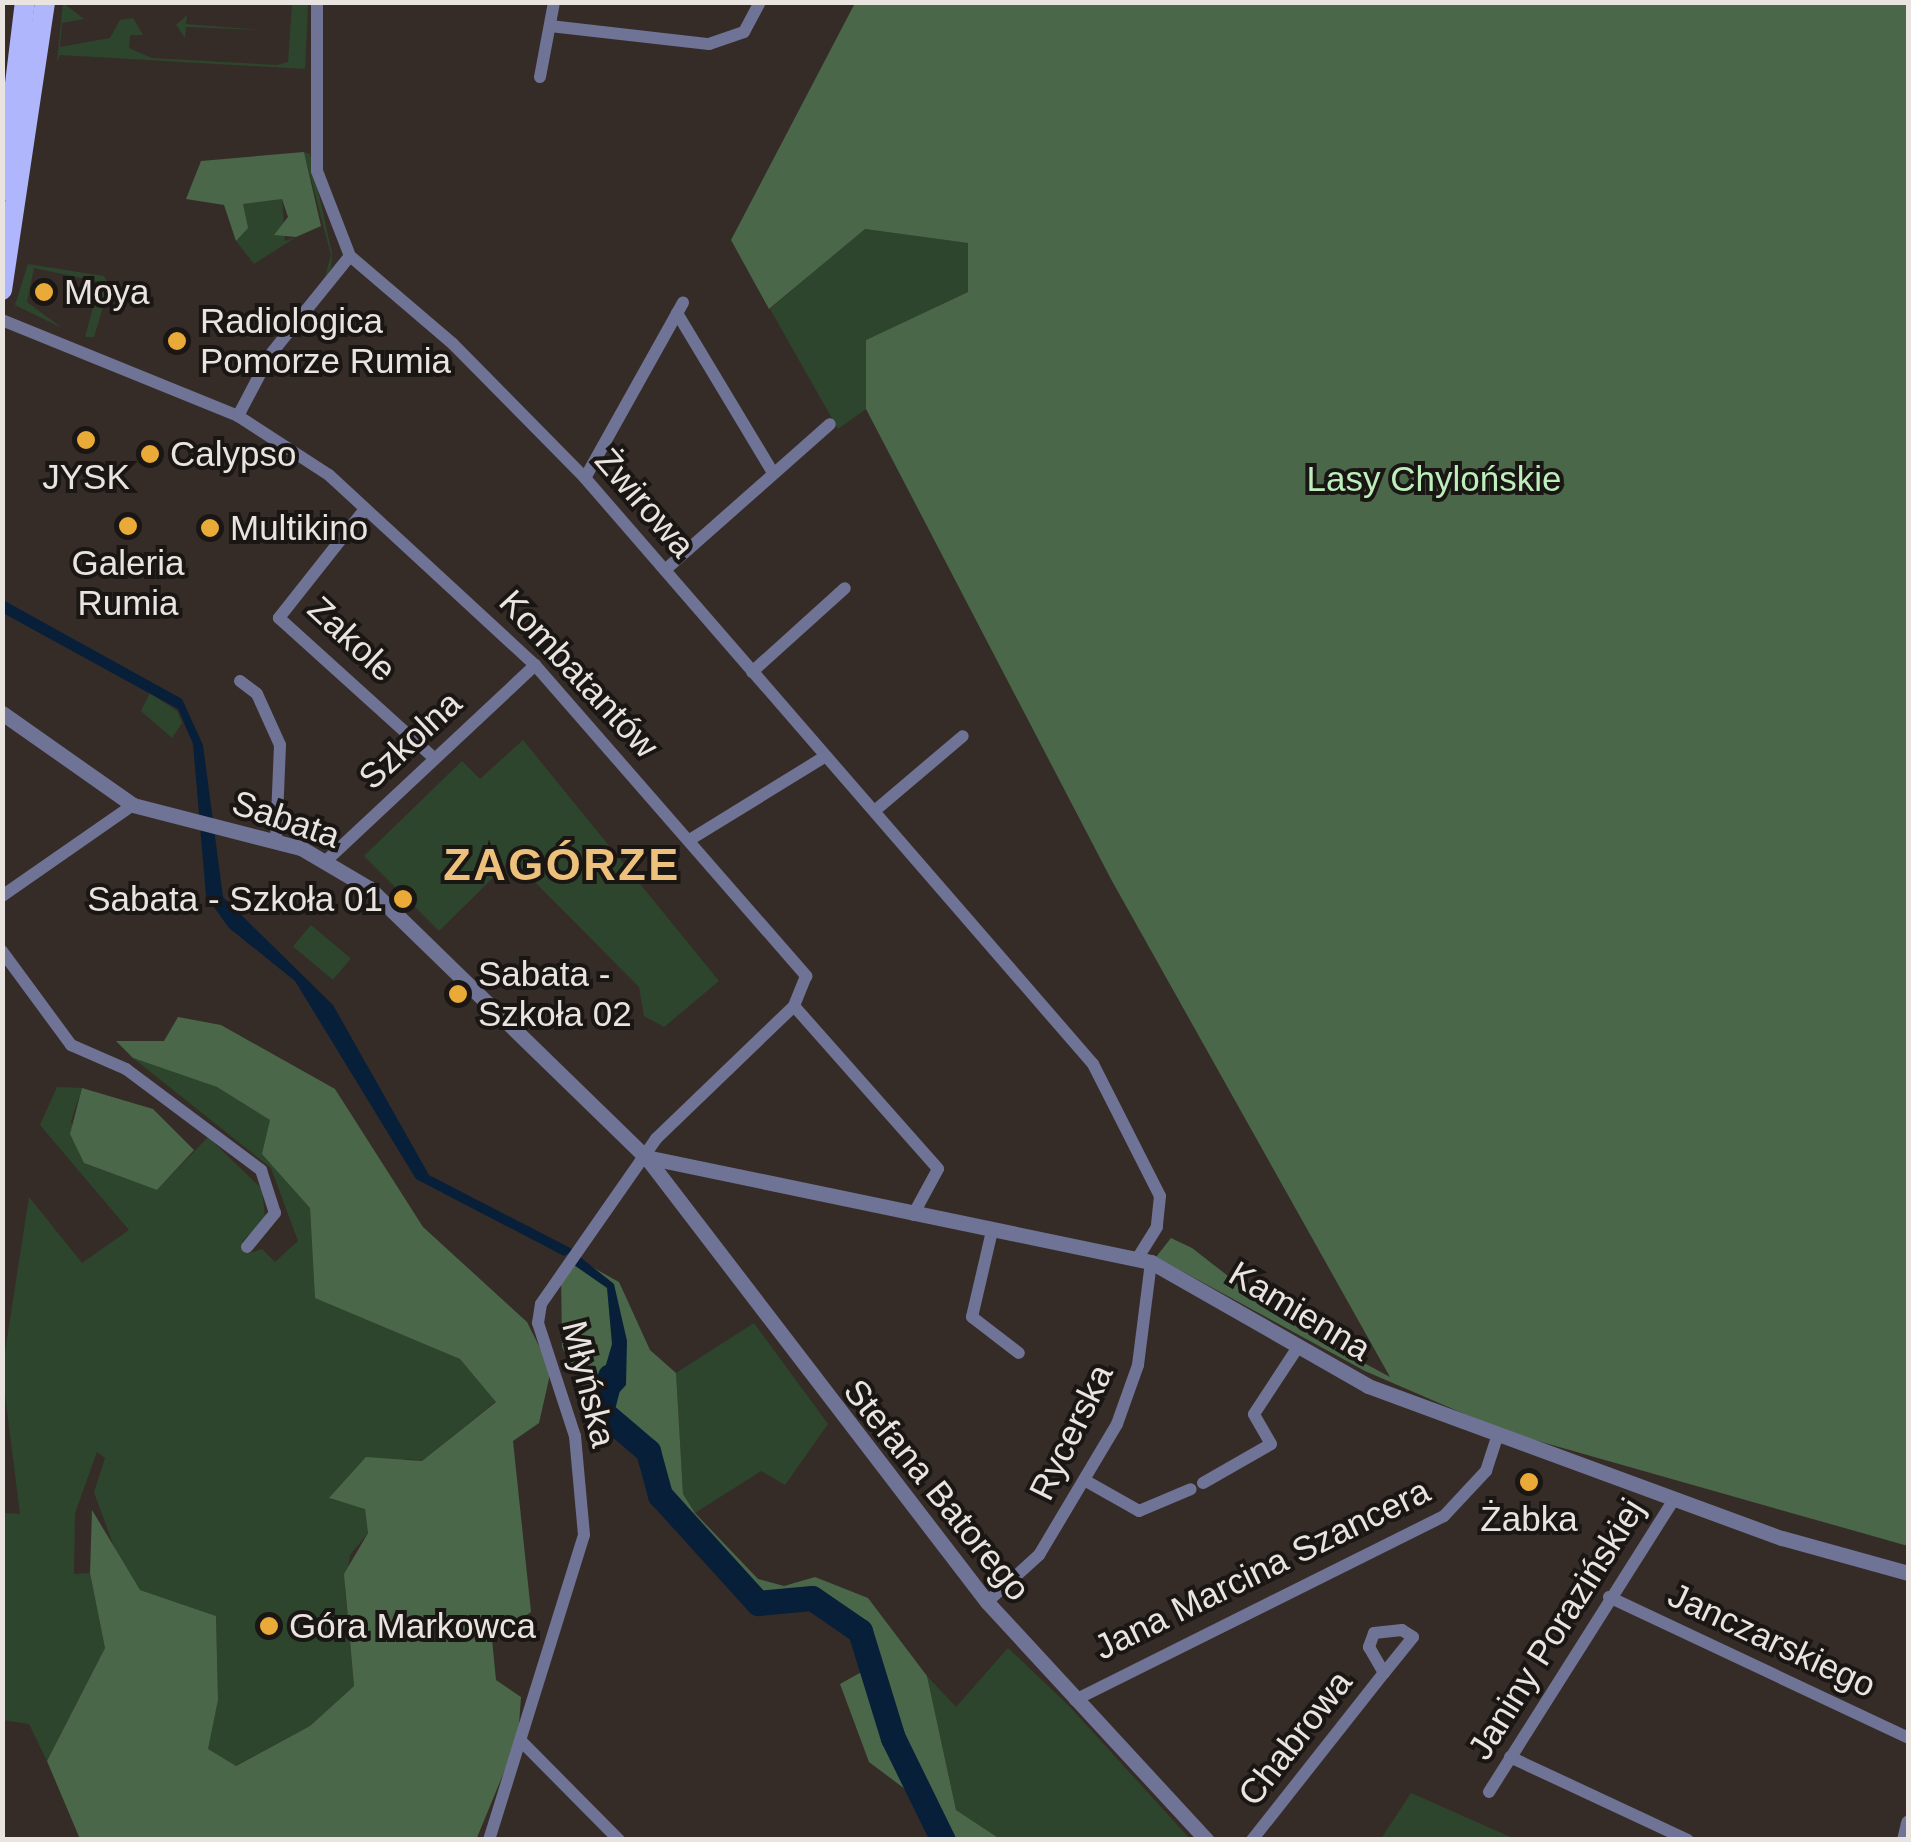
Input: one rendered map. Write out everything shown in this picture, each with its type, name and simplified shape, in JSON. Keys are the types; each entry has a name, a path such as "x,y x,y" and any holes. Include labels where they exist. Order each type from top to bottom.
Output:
{"main road":[{"path":"2,191 25,2"},
{"path":"2,290 44,2"}],"street":[{"path":"238,416 270,355 350,256 317,172 318,2"},
{"path":"540,77 554,2"},
{"path":"550,26 709,44 744,32 760,2"},
{"name":"Żwirowa","path":"350,256 585,478 826,756 878,808 1093,1064 1130,1123 1160,1196 1157,1227 1144,1261"},
{"path":"585,478 680,308 773,474"},
{"name":"Kombatantów","path":"2,320 238,416 366,509 534,666 691,839 800,966 808,985 794,1006"},
{"path":"665,570 830,424"},
{"name":"Zakole","path":"366,509 279,618 434,758"},
{"path":"752,672 845,588"},
{"name":"Szkolna","path":"328,859 534,666"},
{"path":"240,682 257,694 280,745 276,842"},
{"name":"Sabata","path":"2,713 133,805 328,859 646,1157"},
{"path":"878,808 963,736"},
{"path":"691,839 826,756"},
{"path":"2,896 133,805"},
{"path":"2,951 71,1045 126,1069 261,1170 275,1213 247,1247"},
{"path":"794,1006 938,1169 914,1215"},
{"name":"Młyńska","path":"489,1840 584,1535 576,1436 538,1323 566,1262 646,1157 794,1006"},
{"name":"Kamienna","path":"646,1157 1144,1261 1296,1350 1498,1436 1674,1499 1908,1573"},
{"name":"Stefana Batorego","path":"646,1157 987,1602 1207,1840"},
{"path":"992,1231 972,1317 1019,1353"},
{"name":"Rycerska","path":"987,1602 1039,1555 1086,1481 1138,1366 1144,1261"},
{"path":"1086,1481 1138,1511 1197,1486 1271,1444 1254,1414 1296,1350"},
{"name":"Jana Marcina Szancera","path":"1074,1700 1444,1516 1486,1471 1498,1436"},
{"name":"Janiny Porazińskiej","path":"1489,1792 1609,1596 1674,1499"},
{"name":"Janczarskiego","path":"1609,1596 1908,1738"},
{"name":"Chabrowa","path":"1252,1840 1384,1673"},
{"path":"522,1742 619,1840"},
{"path":"1510,1757 1688,1840"},
{"path":"1904,1840 1908,1822"}],"green space":[{"path":"63,3 84,19 62,23 60,47 110,38 120,20 133,18 143,35 130,35 129,48 152,58 277,65 288,62 292,3 308,3 305,69 60,55 57,62"},
{"name":"Lasy Chylońskie","path":"855,3 1908,3 1908,1546 1506,1432 1365,1371 1156,1257 1171,1238 1192,1248 1286,1321 1390,1377 1112,881 866,409 866,340 968,292 968,243 865,229 769,309 731,240"},
{"path":"187,15 186,24 264,30 186,27 185,38 176,25"},
{"path":"304,152 310,154 332,253 331,268 325,277 331,255"},
{"path":"304,152 321,226 296,237 274,235 288,217 282,199 243,204 248,228 236,241 224,205 186,199 201,161"},
{"path":"253,199 282,199 285,241 296,237 254,264 236,241 242,204"},
{"path":"864,229 968,243 968,292 866,340 866,409 838,429 770,309"},
{"path":"28,264 104,276 109,287 94,337 85,337 100,282 34,268 27,302 62,328 15,305"},
{"path":"150,693 177,711 182,723 172,738 141,711"},
{"path":"523,740 719,981 664,1027 644,1016 639,987 512,859 439,931 364,856 462,761 480,779"},
{"path":"311,925 351,958 333,980 293,946"},
{"path":"178,1017 221,1025 335,1089 423,1227 527,1322 551,1370 539,1423 513,1441 531,1612 492,1639 496,1680 521,1697 518,1738 476,1840 80,1839 47,1761 105,1648 90,1573 92,1510 140,1590 216,1616 218,1700 208,1749 236,1766 310,1726 354,1686 344,1574 368,1533 365,1509 329,1498 366,1457 422,1461 496,1402 460,1359 315,1298 310,1208 262,1154 270,1120 217,1087 133,1058 116,1041 164,1041"},
{"path":"133,1058 217,1087 271,1120 263,1154 310,1208 315,1297 460,1359 496,1401 422,1461 406,1459 330,1499 365,1508 368,1533 350,1555 345,1590 354,1686 310,1726 235,1766 207,1750 218,1700 216,1616 140,1590 122,1569 94,1492 105,1458 97,1452 75,1513 74,1574 90,1573 105,1648 47,1761 29,1724 3,1720 2,1513 20,1514 2,1371 29,1197 82,1263 129,1230 40,1125 57,1087 82,1088 71,1121 84,1163 157,1190 208,1137 262,1189 265,1217 242,1242 250,1253 262,1249 275,1262 298,1241 271,1168"},
{"path":"82,1088 153,1109 194,1150 157,1190 84,1163 70,1134"},
{"path":"574,1257 619,1282 650,1350 676,1373 683,1494 695,1513 758,1579 784,1586 815,1577 868,1598 927,1676 956,1810 1000,1839 932,1839 909,1792 869,1762 840,1684 865,1670 857,1626 816,1600 755,1598 658,1503 634,1429 592,1404 562,1347 561,1273"},
{"path":"754,1323 828,1424 785,1485 761,1471 695,1513 683,1494 676,1373"},
{"path":"1008,1648 1070,1707 1190,1839 1000,1839 956,1810 927,1676 956,1707"},
{"path":"1411,1793 1515,1839 1381,1839"}],"water":[{"path":"3,600 182,699 203,745 223,897 333,1005 429,1175 574,1250 564,1256 416,1179 295,981 229,928 206,896 193,744 178,709 3,613"},
{"path":"580,1257 614,1284 627,1341 626,1385 606,1407 599,1389 612,1344 607,1288 574,1265"}],"waterway":[{"path":"610,1376 601,1411 648,1451 660,1495 758,1603 812,1598 860,1631 893,1738 943,1840"}],"place":[{"name":"Moya","path":"44,292"},
{"name":"Radiologica Pomorze Rumia","path":"177,341"},
{"name":"JYSK","path":"86,440"},
{"name":"Calypso","path":"150,454"},
{"name":"Galeria Rumia","path":"128,526"},
{"name":"Multikino","path":"210,528"},
{"name":"Sabata - Szkoła 01","path":"403,899"},
{"name":"Sabata - Szkoła 02","path":"458,994"},
{"name":"Żabka","path":"1529,1482"},
{"name":"Góra Markowca","path":"269,1626"}],"district":[{"name":"ZAGÓRZE","path":"562,865"}]}
